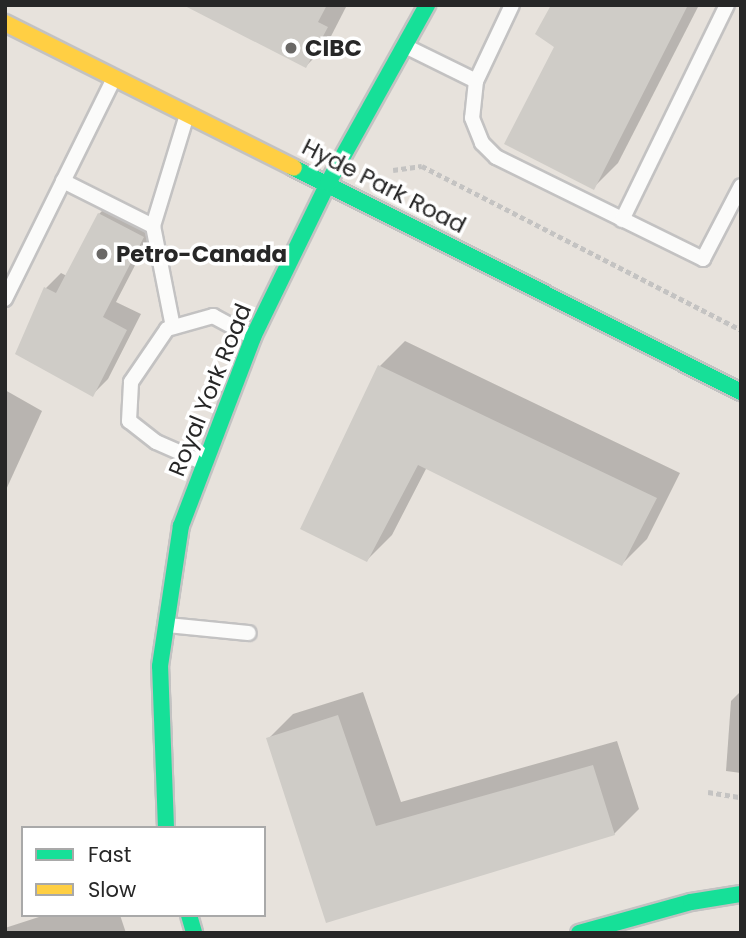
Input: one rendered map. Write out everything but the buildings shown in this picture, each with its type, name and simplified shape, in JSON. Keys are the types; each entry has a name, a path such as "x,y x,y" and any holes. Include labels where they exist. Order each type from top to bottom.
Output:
{"street":[{"name":"Royal York Road","path":"166,826 160,666 181,526 253,337 328,183 427,5"},
{"name":"Hyde Park Road","path":"5,23 741,392"},
{"path":"579,933 691,902 741,894"}],"lane":[{"path":"513,5 476,81 472,118 482,143 496,157 703,259 741,186"},
{"path":"622,220 727,5"},
{"path":"405,46 476,81"},
{"path":"5,299 114,77"},
{"path":"173,327 153,226 188,113"},
{"path":"63,181 153,226"},
{"path":"205,464 156,442 130,421 131,382 167,329 213,316 253,337"},
{"path":"166,625 249,633"}],"path":[{"path":"393,170 422,166 741,330"},
{"path":"708,792 741,797"}],"traffic: fast":[{"path":"166,826 160,666 181,526 253,337 328,183 427,5"},
{"path":"294,168 741,392"},
{"path":"579,933 691,902 741,894"},
{"path":"190,917 194,933"}],"traffic: slow":[{"path":"5,23 294,168"}],"place":[{"name":"CIBC","path":"291,48"},
{"name":"Petro-Canada","path":"102,254"}]}
